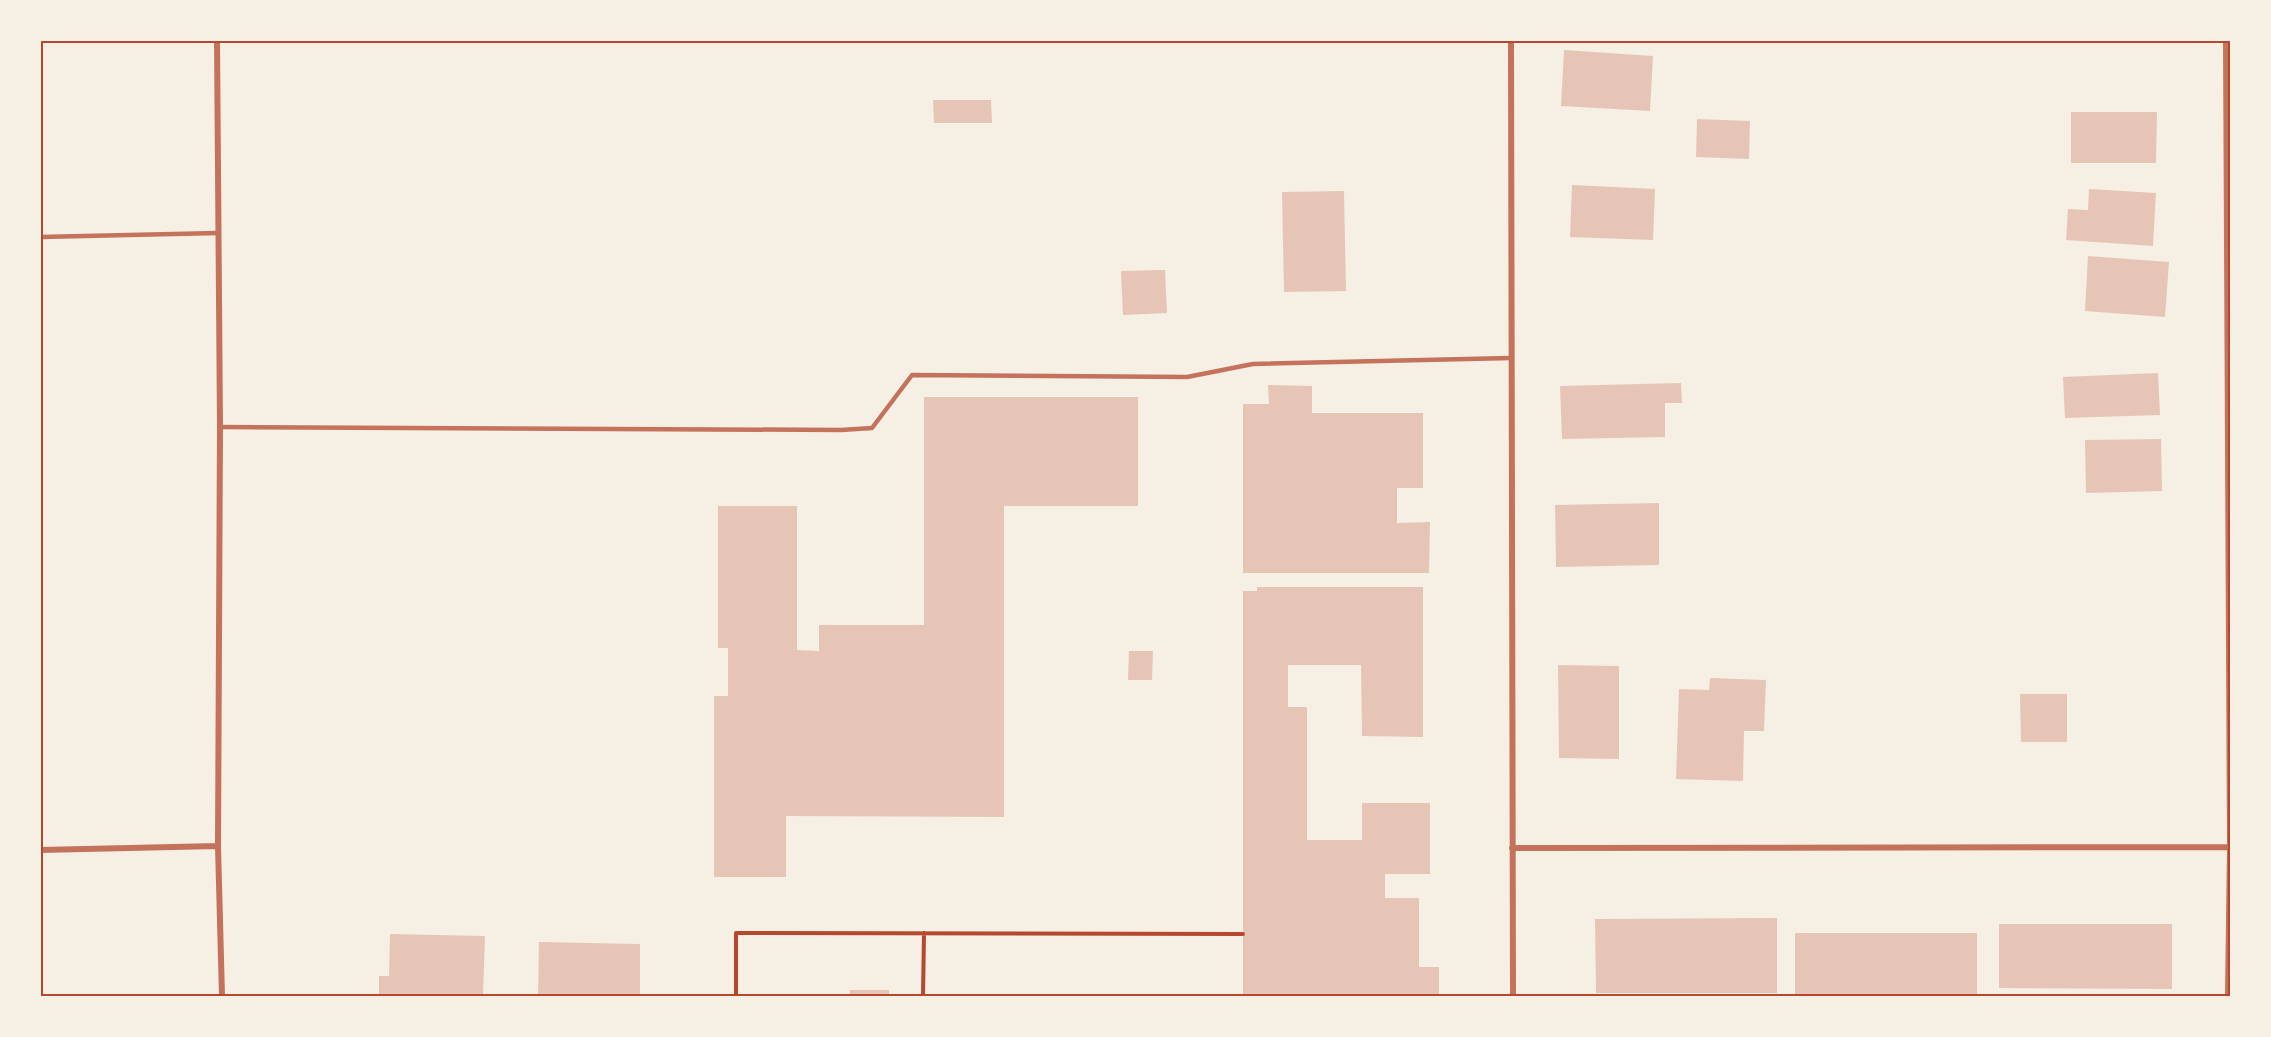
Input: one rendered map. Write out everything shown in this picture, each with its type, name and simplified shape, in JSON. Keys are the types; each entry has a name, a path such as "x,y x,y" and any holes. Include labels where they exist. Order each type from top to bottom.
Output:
{"street":[{"path":"217,40 220,427 218,846 222,996"},
{"path":"1511,40 1513,996"},
{"path":"2226,40 2229,996"},
{"path":"40,850 218,846"},
{"path":"1512,848 2230,847"}],"lane":[{"path":"40,237 218,234"},
{"path":"220,427 841,430 872,428 912,375 1187,377 1252,364 1511,358"}],"path":[{"path":"736,996 736,933 1244,934"},
{"path":"923,996 924,933"}],"building":[{"path":"1564,50 1653,56 1650,111 1561,106"},
{"path":"933,100 991,100 992,123 934,123"},
{"path":"2071,112 2157,112 2156,163 2071,163"},
{"path":"1697,119 1750,121 1749,159 1696,157"},
{"path":"1572,185 1655,189 1653,240 1570,237"},
{"path":"2089,189 2156,193 2153,246 2066,240 2068,209 2088,210"},
{"path":"1344,191 1346,291 1284,292 1282,192"},
{"path":"2088,256 2169,262 2165,317 2085,311"},
{"path":"1165,270 1167,313 1123,315 1121,271"},
{"path":"2158,373 2160,415 2065,418 2063,377"},
{"path":"1681,383 1682,403 1665,403 1665,437 1562,439 1560,386"},
{"path":"1268,385 1312,386 1312,413 1423,413 1423,488 1397,488 1397,523 1430,522 1429,573 1243,573 1243,404 1269,404"},
{"path":"924,397 1138,397 1138,506 1004,506 1004,817 786,816 786,877 714,877 714,696 728,696 728,648 718,648 718,506 797,506 797,650 819,651 819,625 924,625"},
{"path":"2161,439 2162,491 2086,493 2085,440"},
{"path":"1659,503 1659,565 1556,567 1555,505"},
{"path":"1257,587 1423,587 1423,737 1362,736 1361,665 1288,665 1288,707 1307,707 1307,840 1362,840 1362,803 1430,803 1430,874 1385,874 1385,898 1419,898 1419,967 1439,967 1439,996 1243,996 1243,591 1257,591"},
{"path":"1129,651 1153,651 1152,680 1128,680"},
{"path":"1558,665 1619,666 1619,759 1559,758"},
{"path":"1710,678 1766,680 1764,731 1744,731 1743,781 1676,779 1679,689 1709,690"},
{"path":"2020,694 2067,694 2067,742 2021,742"},
{"path":"1777,918 1777,993 1596,993 1595,919"},
{"path":"1999,924 2172,924 2172,989 1999,988"},
{"path":"1795,933 1977,933 1977,996 1795,996"},
{"path":"390,934 485,936 483,996 379,996 379,976 389,976"},
{"path":"539,942 640,944 640,996 538,996"},
{"path":"850,990 889,990 889,996 850,996"}]}
